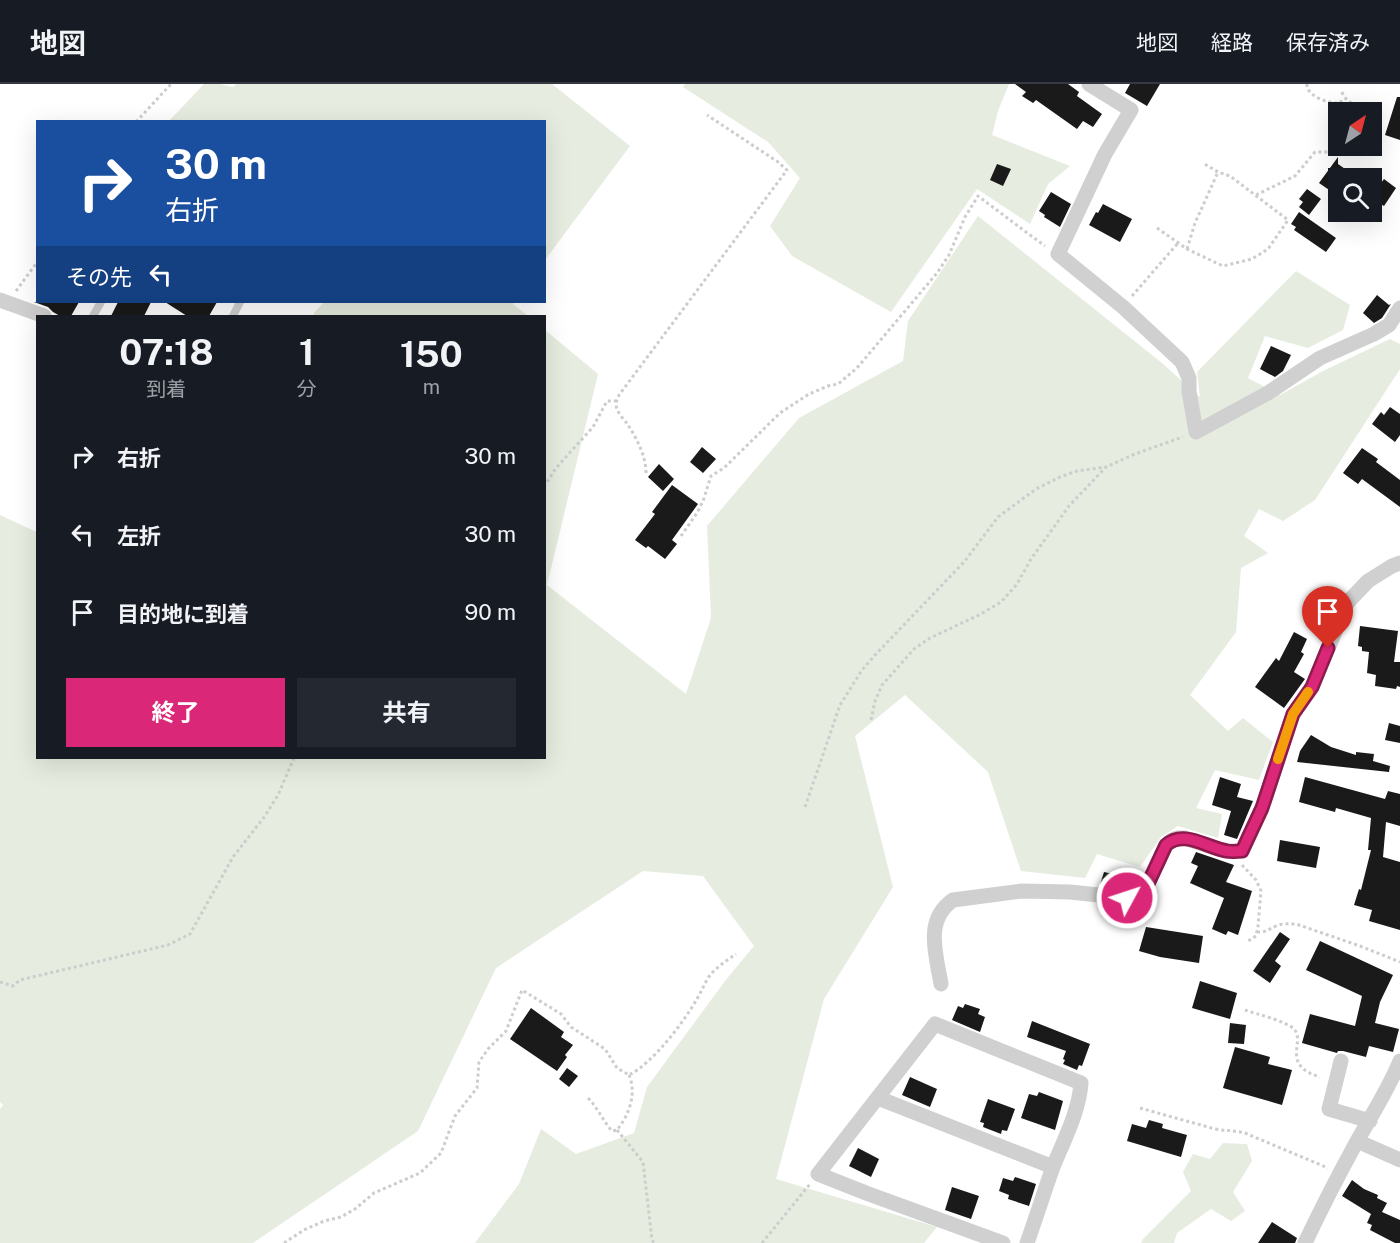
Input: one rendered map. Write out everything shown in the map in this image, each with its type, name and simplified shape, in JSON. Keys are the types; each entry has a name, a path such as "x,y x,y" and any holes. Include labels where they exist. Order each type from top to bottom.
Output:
{"street":[{"path":"1089,84 1131,110 1105,154 1058,254 1123,307 1182,362 1189,378 1196,432 1268,393 1320,358 1389,325 1400,308"},
{"path":"4,301 41,315"},
{"path":"941,984 934,949 934,926 944,906 953,900 1022,891 1070,892 1127,898 1145,890 1166,845 1172,840 1185,838 1226,851 1242,851 1262,808 1293,714 1312,687 1347,603 1368,580 1400,563"},
{"path":"1003,1243 818,1174 935,1024 1081,1083 1077,1107 1053,1167 1027,1243"},
{"path":"1341,1061 1329,1109 1370,1120"},
{"path":"1305,1243 1357,1141 1392,1081 1400,1061"},
{"path":"878,1098 1053,1167"},
{"path":"1357,1141 1400,1160"}],"path":[{"path":"138,120 171,84"},
{"path":"1307,84 1311,94 1330,103 1340,103 1344,98"},
{"path":"1342,92 1344,98 1349,102"},
{"path":"646,473 643,455 629,426 618,411 616,404 619,395 787,170 707,115"},
{"path":"1256,195 1295,176 1316,152 1328,152"},
{"path":"1157,228 1187,249 1223,266 1252,259 1268,249 1288,220 1230,176 1203,163"},
{"path":"1187,249 1195,223 1218,172"},
{"path":"681,536 703,501 711,476 724,468 780,413 809,394 838,384 857,368 950,255 965,217 978,196 1058,254"},
{"path":"1123,307 1178,243"},
{"path":"4,301 36,263"},
{"path":"546,484 556,468 593,427 607,401 617,401"},
{"path":"805,807 840,705 862,670 964,562 998,517 1036,489 1060,477 1077,471 1106,467 1196,432"},
{"path":"871,720 875,701 882,685 914,648 1001,602 1017,584 1031,559 1069,506 1106,467"},
{"path":"0,982 13,986 21,980 168,945 190,934 233,857 265,816 278,795 294,759"},
{"path":"1242,851 1243,866 1256,880 1261,891 1256,936 1248,941"},
{"path":"1257,932 1266,932 1285,924 1296,924 1360,946 1400,963"},
{"path":"629,1075 637,1071 671,1037 697,1000 709,977 721,964 736,954"},
{"path":"284,1243 304,1230 324,1221 341,1217 374,1194 420,1173 441,1153 455,1116 477,1088 479,1062 506,1031 522,990 561,1014 571,1028 605,1049 617,1068 629,1075 631,1103 617,1130 612,1131 609,1128 597,1107 588,1098"},
{"path":"1245,1010 1284,1023 1294,1029 1297,1036 1296,1054 1299,1063 1306,1071 1336,1082"},
{"path":"1140,1108 1215,1129 1245,1132 1340,1173"},
{"path":"617,1130 643,1162 654,1243"},
{"path":"762,1243 818,1174"}],"shaded area":[{"path":"204,84 233,87 236,84 552,84 630,146 546,259 546,120 170,120"},
{"path":"685,84 1009,84 998,111 992,135 1070,166 1048,184 1030,224 977,189 891,312 792,256 770,226 800,178 768,142 683,87"},
{"path":"978,216 1162,363 1200,397 1197,372 1296,271 1350,305 1343,330 1308,348 1265,336 1248,378 1280,395 1323,371 1390,339 1400,344 1400,369 1315,500 1283,521 1259,509 1244,536 1268,553 1241,568 1236,632 1190,695 1228,731 1243,718 1273,742 1259,780 1215,770 1196,808 1222,814 1218,838 1178,826 1161,837 1140,867 1097,854 1085,878 1021,871 988,772 905,695 855,736 893,887 824,999 776,1179 937,1227 924,1243 475,1243 519,1184 541,1129 576,1154 634,1133 647,1087 725,981 754,946 703,876 643,871 496,968 418,1131 253,1243 0,1243 0,1109 3,1105 0,1102 0,515 36,532 36,759 546,759 546,331 598,374 547,585 686,694 711,618 707,526 799,418 903,361 908,321"},
{"path":"323,303 514,303 527,315 314,315"},
{"path":"1223,1143 1247,1144 1252,1161 1233,1192 1245,1211 1231,1221 1211,1209 1177,1233 1174,1243 1141,1243 1191,1191 1183,1172 1193,1154 1210,1159"}],"building":[{"path":"1015,84 1068,84 1079,92 1077,96 1102,114 1093,127 1083,121 1077,129 1036,100 1033,103 1022,96 1026,92"},
{"path":"1130,84 1160,84 1147,106 1125,93"},
{"path":"1397,97 1400,97 1400,140 1385,135"},
{"path":"1338,157 1338,164 1344,168 1330,168"},
{"path":"997,164 1011,169 1003,186 990,180"},
{"path":"1328,171 1328,189 1319,183"},
{"path":"1384,179 1396,188 1384,206 1382,205 1382,182"},
{"path":"1307,189 1321,199 1309,215 1299,207 1303,202 1299,199"},
{"path":"1051,192 1071,204 1060,227 1039,211"},
{"path":"1103,204 1132,219 1120,242 1089,225"},
{"path":"1299,212 1336,238 1326,252 1294,230 1296,227 1291,224"},
{"path":"1377,295 1389,305 1391,304 1382,318 1374,323 1363,313"},
{"path":"37,303 78,303 72,315 58,315 48,307"},
{"path":"118,303 150,303 144,315 112,315"},
{"path":"167,303 216,303 210,315 185,315"},
{"path":"1271,346 1291,355 1283,371 1275,377 1260,369"},
{"path":"1390,407 1400,414 1400,435 1395,442 1372,424 1381,412 1384,415"},
{"path":"702,447 716,459 703,473 690,462"},
{"path":"1362,448 1378,459 1376,462 1400,480 1400,507 1362,479 1358,484 1343,473"},
{"path":"659,464 674,479 663,491 648,477"},
{"path":"672,485 698,504 672,540 677,544 665,559 648,546 646,548 635,540 655,514 652,512"},
{"path":"1360,626 1398,631 1394,662 1400,662 1400,687 1397,686 1396,689 1375,686 1376,675 1367,673 1369,652 1362,651 1362,647 1358,646"},
{"path":"1294,632 1307,639 1301,652 1304,654 1294,672 1305,679 1284,708 1255,687 1276,658 1279,661"},
{"path":"1389,723 1400,726 1400,743 1385,740"},
{"path":"1311,735 1331,747 1356,755 1356,752 1374,754 1373,761 1390,766 1389,772 1297,762 1300,751"},
{"path":"1220,777 1241,784 1237,797 1253,801 1237,839 1224,835 1231,811 1212,805"},
{"path":"1305,777 1385,799 1388,791 1400,794 1400,826 1386,822 1383,857 1400,862 1400,930 1369,921 1372,910 1354,905 1359,889 1361,890 1371,850 1368,850 1371,818 1336,808 1335,812 1299,802"},
{"path":"1280,840 1320,847 1316,868 1277,861"},
{"path":"1196,852 1234,865 1226,882 1252,891 1238,935 1228,931 1226,935 1212,929 1224,898 1190,883 1198,866 1191,863"},
{"path":"1104,872 1126,877 1123,888 1100,885"},
{"path":"1146,927 1203,936 1199,963 1139,951"},
{"path":"1280,932 1290,939 1275,961 1281,966 1270,983 1253,971"},
{"path":"1320,941 1393,975 1380,1002 1375,1023 1399,1029 1393,1052 1369,1046 1366,1057 1343,1051 1337,1053 1302,1043 1310,1014 1355,1026 1362,996 1306,970"},
{"path":"1200,981 1237,993 1230,1019 1192,1008"},
{"path":"965,1004 980,1009 978,1014 985,1017 980,1032 952,1020 958,1006 963,1008"},
{"path":"531,1008 564,1032 561,1037 573,1045 557,1071 510,1039"},
{"path":"1032,1021 1090,1044 1082,1066 1079,1065 1077,1070 1063,1064 1066,1051 1027,1037"},
{"path":"1230,1023 1246,1025 1244,1044 1228,1043"},
{"path":"1235,1047 1270,1057 1268,1064 1292,1070 1282,1105 1223,1088"},
{"path":"567,1068 578,1076 569,1087 559,1079"},
{"path":"910,1077 937,1089 930,1107 902,1095"},
{"path":"1039,1092 1063,1101 1055,1130 1021,1118 1029,1094 1037,1096"},
{"path":"988,1099 1015,1109 1007,1131 1002,1130 1001,1134 983,1127 984,1123 980,1122"},
{"path":"1149,1120 1163,1124 1162,1128 1187,1135 1181,1157 1127,1141 1132,1124 1146,1128"},
{"path":"858,1148 879,1159 871,1177 849,1166"},
{"path":"1015,1177 1036,1184 1029,1206 1008,1199 1009,1195 999,1191 1003,1178 1013,1181"},
{"path":"1352,1180 1387,1203 1382,1212 1400,1220 1400,1243 1395,1243 1370,1230 1372,1225 1367,1223 1371,1214 1342,1196"},
{"path":"952,1187 979,1196 971,1219 945,1210"},
{"path":"1272,1222 1297,1238 1295,1243 1258,1243"}],"slow traffic":[{"path":"1278,759 1293,714 1308,692"}],"route":[{"path":"1127,898 1145,890 1166,845 1172,840 1185,838 1226,851 1242,851 1262,808 1293,714 1312,687 1328,648"}]}
